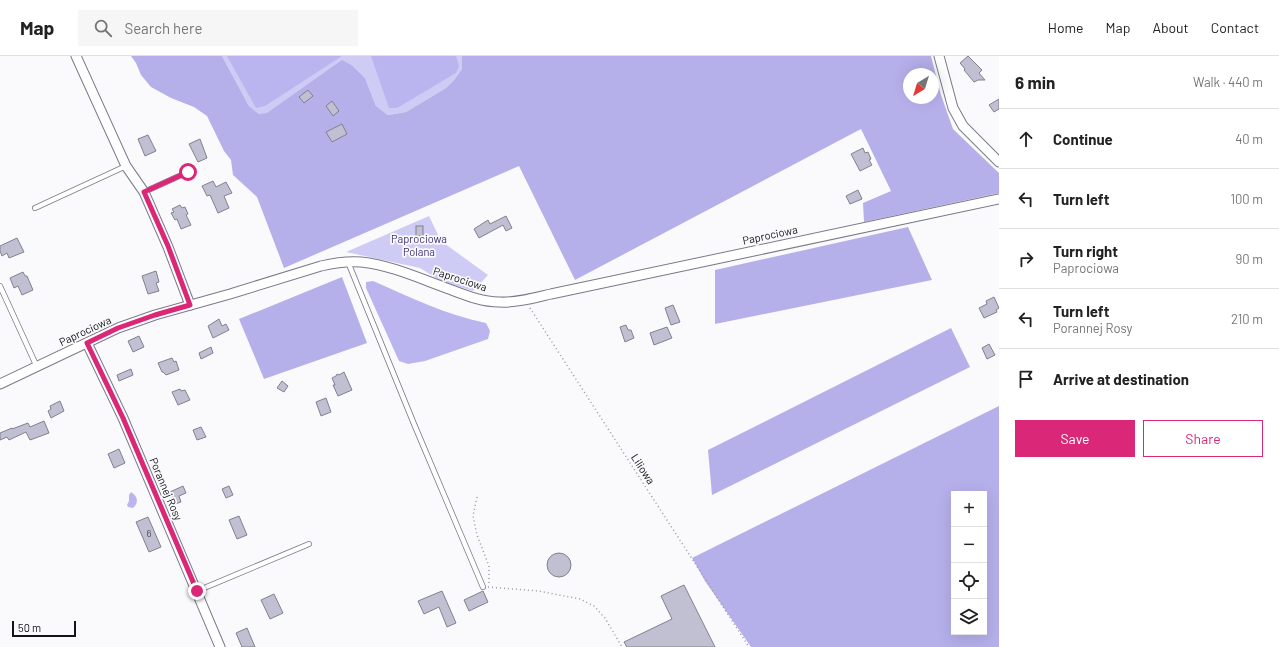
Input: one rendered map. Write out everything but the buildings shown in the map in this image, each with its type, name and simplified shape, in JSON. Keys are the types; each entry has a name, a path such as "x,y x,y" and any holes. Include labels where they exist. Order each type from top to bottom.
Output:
{"street":[{"path":"76,56 126,166 144,192 168,246 190,305"},
{"path":"942,58 953,108 963,126 999,162"},
{"name":"Paprociowa","path":"0,384 118,328 155,315 321,266 348,262 361,262 384,267 471,298 499,302 525,300 999,199"},
{"name":"Porannej Rosy","path":"87,343 123,418 220,647"}],"lane":[{"path":"35,208 126,166"},
{"path":"144,192 188,172"},
{"path":"348,262 414,424 486,587"},
{"path":"0,286 37,367"},
{"path":"197,591 309,544"}],"path":[{"name":"Liliowa","path":"525,300 749,647"},
{"path":"476,497 473,516 477,535 488,566 486,587 538,592 580,599 594,606 605,618 622,647"}],"green space":[{"path":"222,56 462,56 462,69 446,88 406,112 388,115 376,106 365,78 353,66 267,114 259,114 249,106"},
{"name":"Paprociowa Polana","path":"429,216 441,241 488,275 473,291 441,281 420,268 346,252"}],"shaded area":[{"path":"131,56 222,56 249,106 259,114 267,113 342,60 353,66 365,78 376,106 388,115 406,112 446,88 462,69 462,56 931,56 934,68 903,68 903,104 939,104 939,87 953,129 999,173 999,193 864,222 863,203 891,191 861,129 575,280 519,166 284,268 257,197 233,175 231,160 224,151 207,116 194,107 171,98 151,87 141,75"},
{"path":"227,56 342,56 265,106 256,108"},
{"path":"371,56 456,56 459,66 456,73 397,108 389,108"},
{"path":"908,227 932,280 715,324 715,270"},
{"path":"342,277 367,343 264,379 239,319"},
{"path":"373,281 442,310 471,320 486,323 490,331 488,339 425,361 408,364 399,361 366,288 366,282"},
{"path":"951,328 970,367 712,495 708,450"},
{"path":"999,406 999,647 751,647 705,581 692,558"},
{"path":"131,492 135,495 137,500 133,508 128,507 127,505"}],"route":[{"path":"188,172 144,192 168,246 190,305 118,328 87,343 123,418 197,591"}]}
